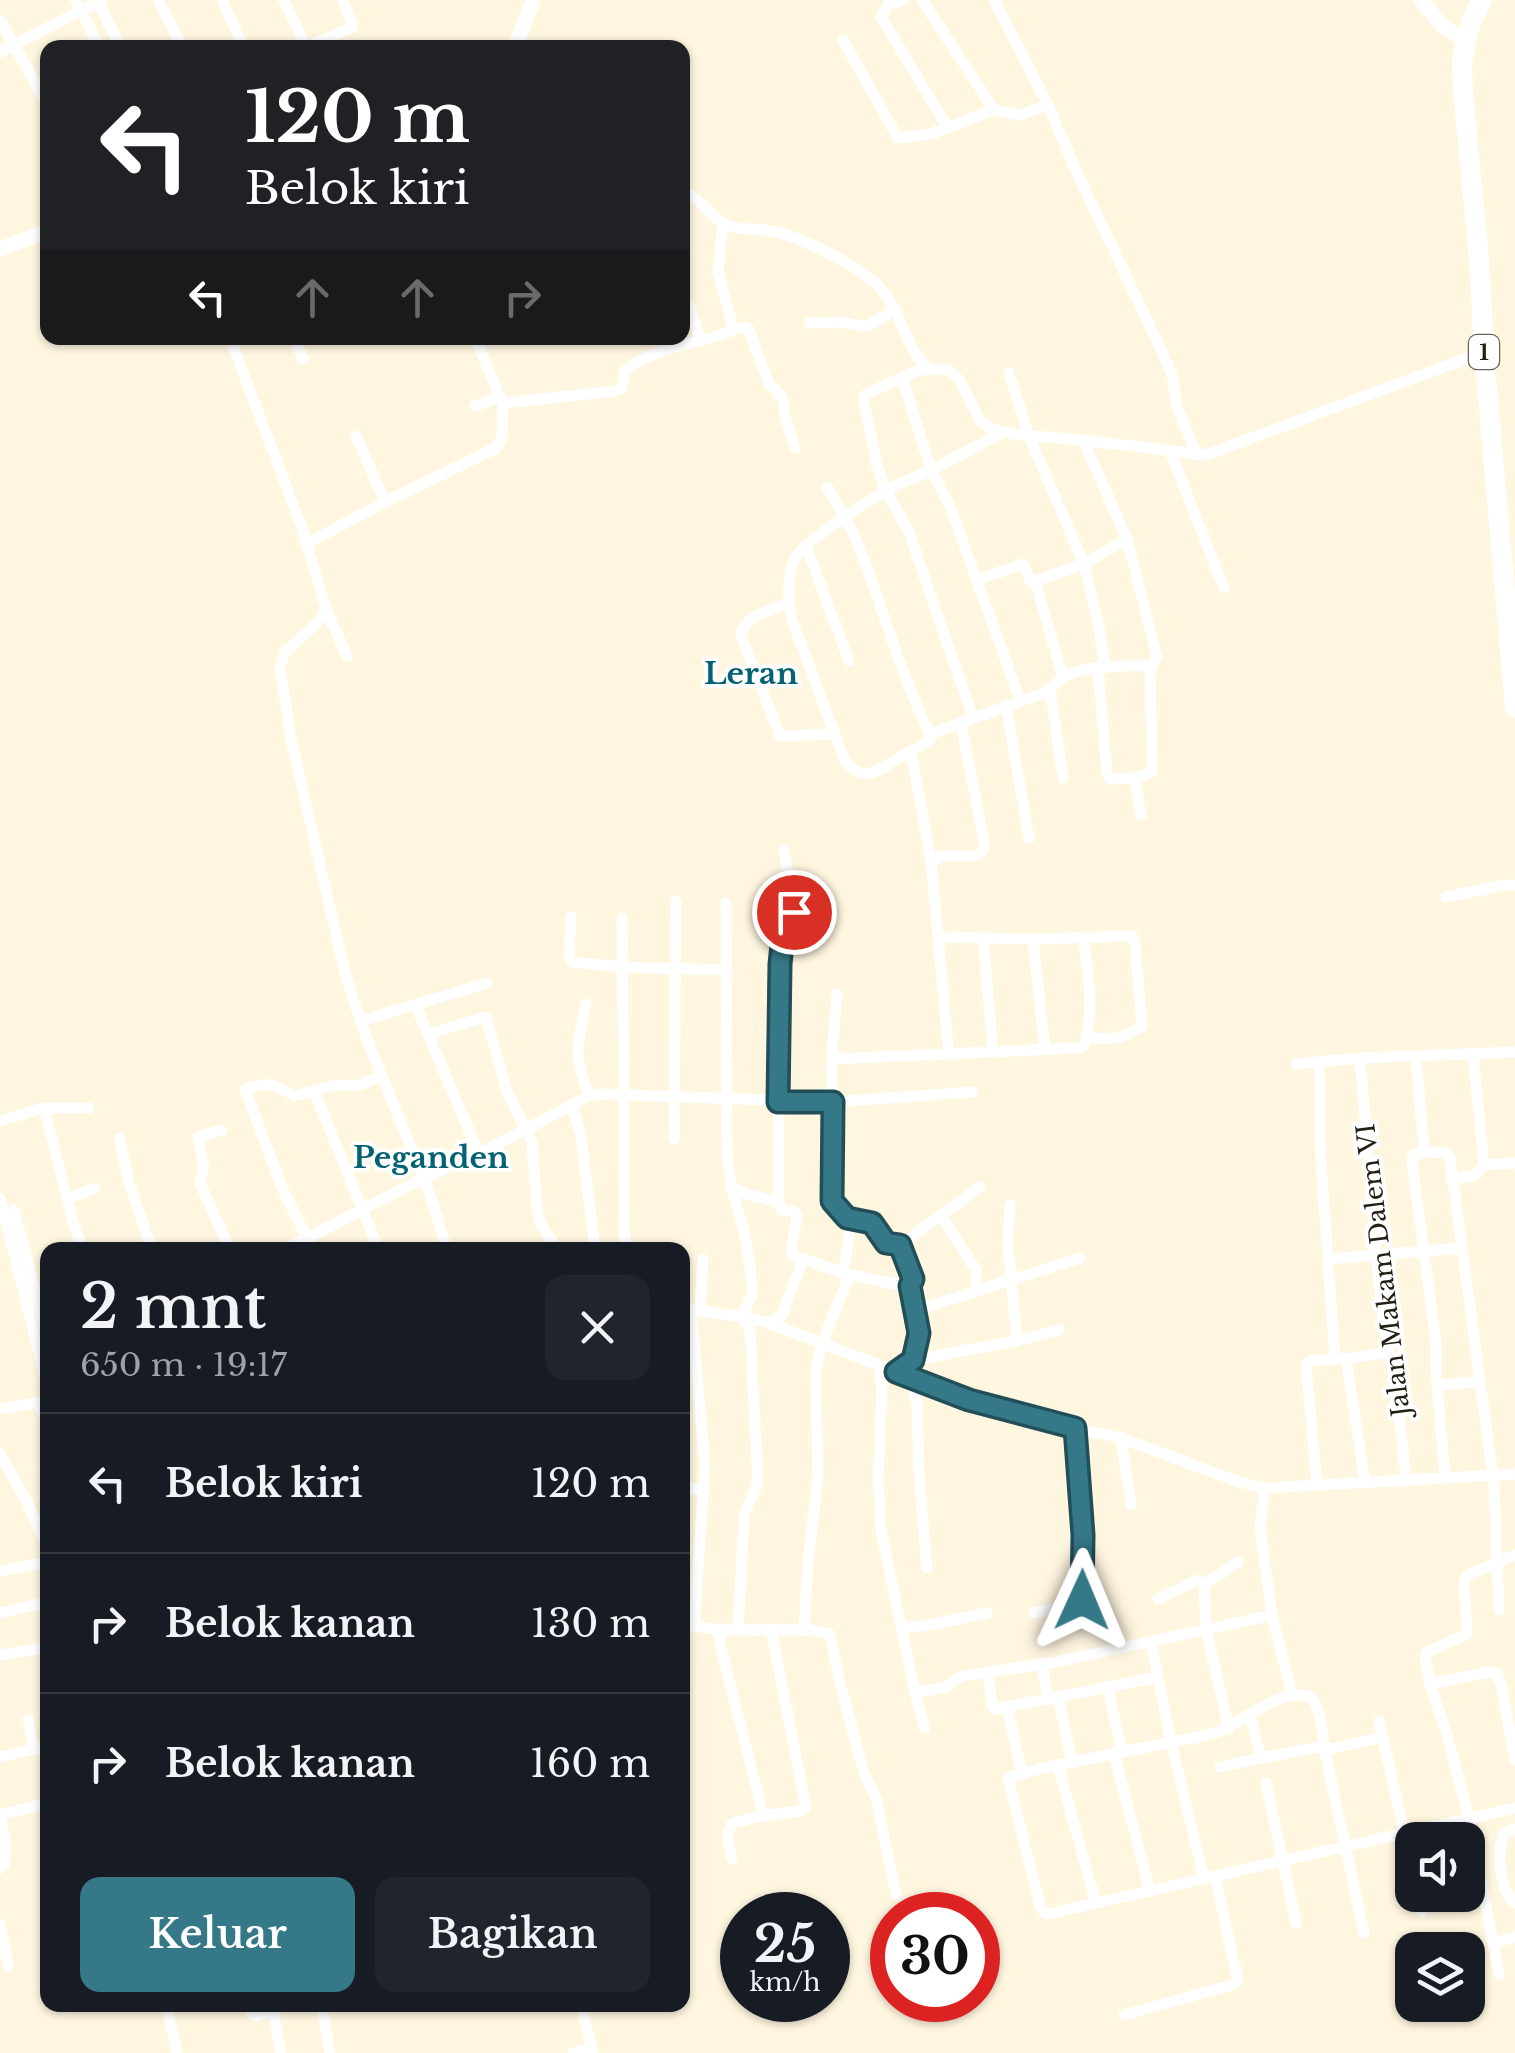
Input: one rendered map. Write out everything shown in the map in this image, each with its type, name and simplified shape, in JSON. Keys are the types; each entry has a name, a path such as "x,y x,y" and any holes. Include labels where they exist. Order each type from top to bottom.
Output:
{"highway":[{"name":"1","path":"1482,0 1475,63 1477,137 1515,600"},
{"name":"1","path":"1496,0 1466,42 1462,91 1515,708"}],"main road":[{"path":"518,40 533,0"},
{"path":"1420,0 1441,24 1466,42"},
{"path":"0,249 40,234"}],"street":[{"path":"158,0 179,40"},
{"path":"222,0 240,40"},
{"path":"284,0 304,40"},
{"path":"323,40 353,27 343,0"},
{"path":"903,0 888,5 881,18 948,128"},
{"path":"922,0 994,110"},
{"path":"994,0 1048,105 1172,375 1177,408 1197,454"},
{"path":"0,52 78,5 100,1 117,40"},
{"path":"78,5 96,40"},
{"path":"0,20 40,92"},
{"path":"843,40 898,138 931,134 994,110 1020,115 1048,105"},
{"path":"690,194 724,224 800,240 870,279 896,310 912,350 928,368"},
{"path":"724,224 718,272 733,328"},
{"path":"690,307 700,340"},
{"path":"808,323 869,325 896,310"},
{"path":"690,341 728,333 733,328 750,330 769,384 784,403 795,448"},
{"path":"233,345 306,544 326,610 348,656"},
{"path":"297,345 303,360"},
{"path":"306,544 496,448 502,436 502,400 479,345"},
{"path":"475,406 619,389 628,368 662,345"},
{"path":"931,861 945,854 975,856 986,848 967,720 908,532 877,465 864,398 868,393 928,368 947,369 954,372 980,420 991,429 1206,455 1484,352"},
{"path":"1009,373 1029,436 1084,564 1099,627 1108,776 1113,780 1135,778 1152,772 1150,668 1158,657 1127,539 1084,440"},
{"path":"902,378 931,470 950,506 1020,700"},
{"path":"827,486 846,518 862,553 890,638 930,734 928,742 878,771 860,773 849,766 834,734 792,620 789,603 793,562 806,546 846,518 886,491 1004,432"},
{"path":"356,436 385,502"},
{"path":"1170,451 1224,588"},
{"path":"1034,582 1084,564 1127,539"},
{"path":"806,546 849,660"},
{"path":"977,580 1023,564 1034,582 1063,678"},
{"path":"789,603 748,620 741,635 780,736 834,734"},
{"path":"326,610 285,652 280,667 291,740 351,994 380,1076 424,1178 444,1242"},
{"path":"930,734 1050,690 1074,673 1144,665 1150,668"},
{"path":"1050,690 1063,778"},
{"path":"1006,705 1029,838"},
{"path":"911,751 931,861 948,1055"},
{"path":"1135,778 1141,815"},
{"path":"784,850 794,912 784,926 780,964 778,1203 782,1210 796,1213 791,1252 846,1274 910,1286"},
{"path":"1446,897 1515,885"},
{"path":"674,1139 676,901"},
{"path":"726,903 727,1154 744,1231 752,1294 742,1317"},
{"path":"571,917 570,960 621,967 727,970"},
{"path":"622,918 625,1242"},
{"path":"938,937 1134,938 1142,1024 1113,1040 1086,1038"},
{"path":"984,937 993,1052"},
{"path":"833,1060 1084,1045 1090,999 1083,938"},
{"path":"1033,939 1045,1050"},
{"path":"361,1022 487,983"},
{"path":"837,994 832,1201 844,1216 872,1223 886,1243 900,1245 980,1187"},
{"path":"415,1004 479,1154"},
{"path":"586,1004 576,1049 589,1096"},
{"path":"428,1034 486,1018 506,1088 532,1146 537,1209 552,1242"},
{"path":"1296,1064 1515,1052"},
{"path":"1473,1054 1484,1166"},
{"path":"1416,1056 1424,1152"},
{"name":"Jalan Makam Dalem VI","path":"1360,1058 1376,1255 1389,1352 1396,1374 1406,1482"},
{"path":"1319,1063 1320,1162 1327,1259 1365,1482"},
{"path":"310,1242 283,1190 245,1089 278,1084 294,1096 331,1086 360,1085 380,1076"},
{"path":"314,1091 376,1242"},
{"path":"314,1242 362,1210 589,1096 833,1102 973,1092"},
{"path":"572,1105 581,1136 594,1242"},
{"path":"44,1108 80,1242"},
{"path":"0,1120 44,1108 89,1108"},
{"path":"222,1130 198,1138 204,1168 200,1182 226,1242"},
{"path":"120,1138 129,1182 149,1242"},
{"path":"1444,1478 1433,1317 1412,1157 1424,1152 1448,1154 1492,1475 1499,1610"},
{"path":"1451,1180 1474,1176 1484,1166 1515,1163"},
{"path":"731,1186 744,1194 778,1203"},
{"path":"67,1199 96,1188"},
{"path":"0,1199 40,1326"},
{"path":"1010,1205 1010,1278 1017,1341"},
{"path":"14,1210 40,1338"},
{"path":"941,1214 976,1270 976,1290"},
{"path":"804,1630 818,1478 816,1369 846,1274 852,1220"},
{"path":"900,1245 913,1279 910,1286 919,1333 913,1360"},
{"path":"1327,1259 1460,1248"},
{"path":"914,1311 1080,1258"},
{"path":"690,1608 704,1489 691,1309 703,1259"},
{"path":"770,1323 782,1316 803,1259"},
{"path":"691,1309 770,1323 969,1400 1121,1438 1264,1488 1515,1474"},
{"path":"738,1630 744,1517 758,1480 750,1330 742,1317"},
{"path":"896,1372 913,1360 1059,1330"},
{"path":"1317,1485 1306,1366 1310,1362 1389,1352"},
{"path":"879,1365 881,1530 925,1728"},
{"path":"910,1377 917,1404 918,1474 927,1568"},
{"path":"1437,1386 1479,1382"},
{"path":"0,1410 40,1403"},
{"path":"1034,1613 1082,1600 1083,1535 1075,1428"},
{"path":"1121,1438 1131,1505"},
{"path":"0,1454 40,1530"},
{"path":"690,1488 704,1489"},
{"path":"1264,1488 1260,1528 1272,1614 1292,1694"},
{"path":"1499,1974 1469,1818 1430,1684 1426,1654 1467,1634 1466,1576 1515,1554"},
{"path":"1204,1585 1238,1562"},
{"path":"0,1571 40,1564"},
{"path":"1158,1599 1195,1581 1204,1585 1206,1629 1229,1728"},
{"path":"0,1613 40,1604"},
{"path":"902,1628 987,1614"},
{"path":"916,1693 947,1687 964,1676 1042,1664 1272,1614"},
{"path":"690,1625 830,1634 864,1773 876,1798 895,1892"},
{"path":"732,1859 727,1835 733,1823 806,1808 771,1629"},
{"path":"719,1630 761,1816"},
{"path":"1124,2016 1238,1981 1171,1742 1151,1642"},
{"path":"0,1656 40,1648"},
{"path":"1042,1664 1072,1763"},
{"path":"988,1673 992,1706 996,1709 1158,1677"},
{"path":"1430,1684 1497,1673 1515,1760"},
{"path":"1108,1688 1118,1753 1150,1891"},
{"path":"1364,1933 1345,1847 1314,1700 1303,1694 1292,1694 1269,1704 1229,1728 1009,1776 1042,1910 1054,1914 1096,1903 1345,1847 1395,1834"},
{"path":"1007,1707 1022,1773"},
{"path":"1250,1716 1261,1758"},
{"path":"28,1720 33,1750"},
{"path":"1379,1721 1403,1822"},
{"path":"1220,1767 1383,1738"},
{"path":"0,1757 40,1748"},
{"path":"1058,1766 1096,1903"},
{"path":"1266,1782 1296,1923"},
{"path":"0,1868 6,1844 0,1815 40,1805"},
{"path":"1451,1822 1515,1808"},
{"path":"1515,1828 1502,1838 1502,1862 1504,1888 1515,1903"},
{"path":"0,1924 8,1966"},
{"path":"1495,1942 1515,1937"},
{"path":"168,2012 176,2053"},
{"path":"273,2012 280,2053"},
{"path":"323,2012 330,2053"},
{"path":"573,2053 592,2050 584,2012"}],"district":[{"name":"Leran","path":"751,674"},
{"name":"Peganden","path":"431,1158"}],"route":[{"path":"794,912 782,934 778,1102 833,1102 832,1201 847,1218 872,1223 886,1243 900,1245 913,1279 910,1286 919,1339 913,1360 896,1372 969,1400 1075,1428 1083,1535 1082,1600"}]}
